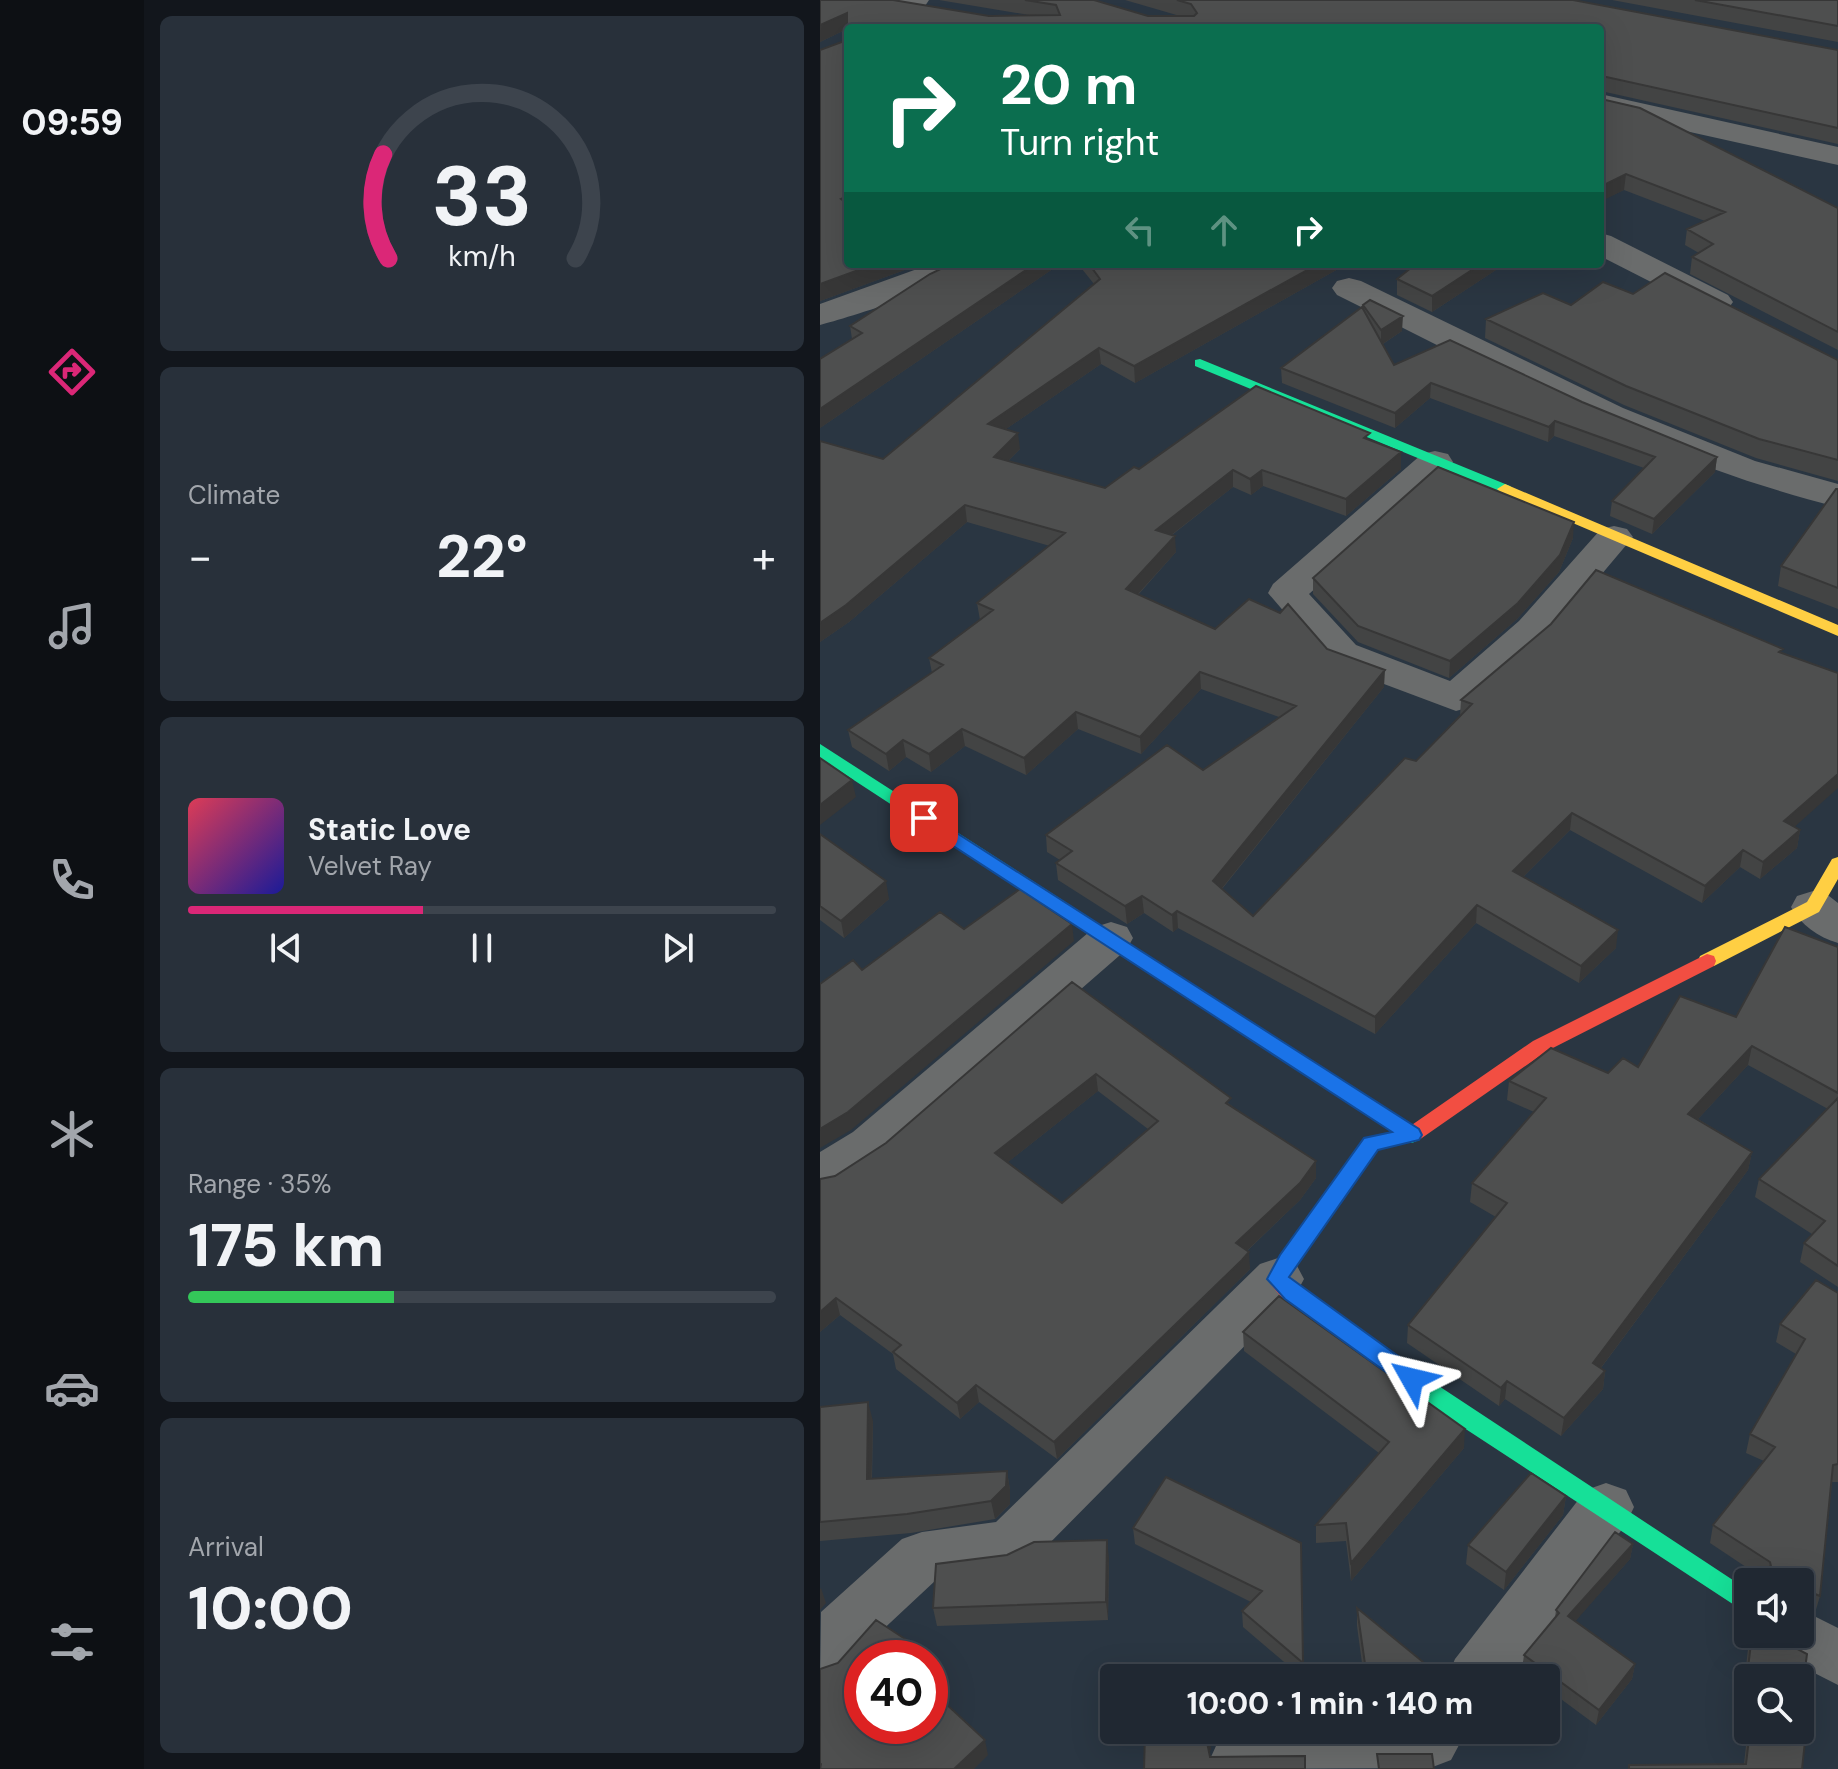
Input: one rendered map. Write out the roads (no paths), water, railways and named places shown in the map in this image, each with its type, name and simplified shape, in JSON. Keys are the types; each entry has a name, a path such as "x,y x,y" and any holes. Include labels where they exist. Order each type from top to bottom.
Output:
{"street":[{"path":"869,0 921,6"},
{"path":"879,24 921,6"},
{"path":"1604,104 1838,156"},
{"path":"1604,245 1740,315"},
{"path":"820,315 947,268"},
{"path":"820,285 852,305"},
{"path":"1349,288 1610,416 1742,469 1838,496"},
{"path":"1200,363 1838,631"},
{"path":"1435,462 1287,593 1342,654 1456,698 1533,630 1614,537"},
{"path":"820,750 1412,1135"},
{"path":"820,1658 841,1631 922,1557 1010,1545 1278,1279 1287,1261 1372,1144 1412,1135 1540,1046 1826,917 1838,863"},
{"path":"820,1176 870,1145 1111,938"},
{"path":"1278,1279 1292,1293 1437,1398 1734,1594"},
{"path":"1487,1664 1606,1507"},
{"path":"1814,1645 1838,1658"},
{"path":"1241,1769 1241,1757 1386,1744"}]}
